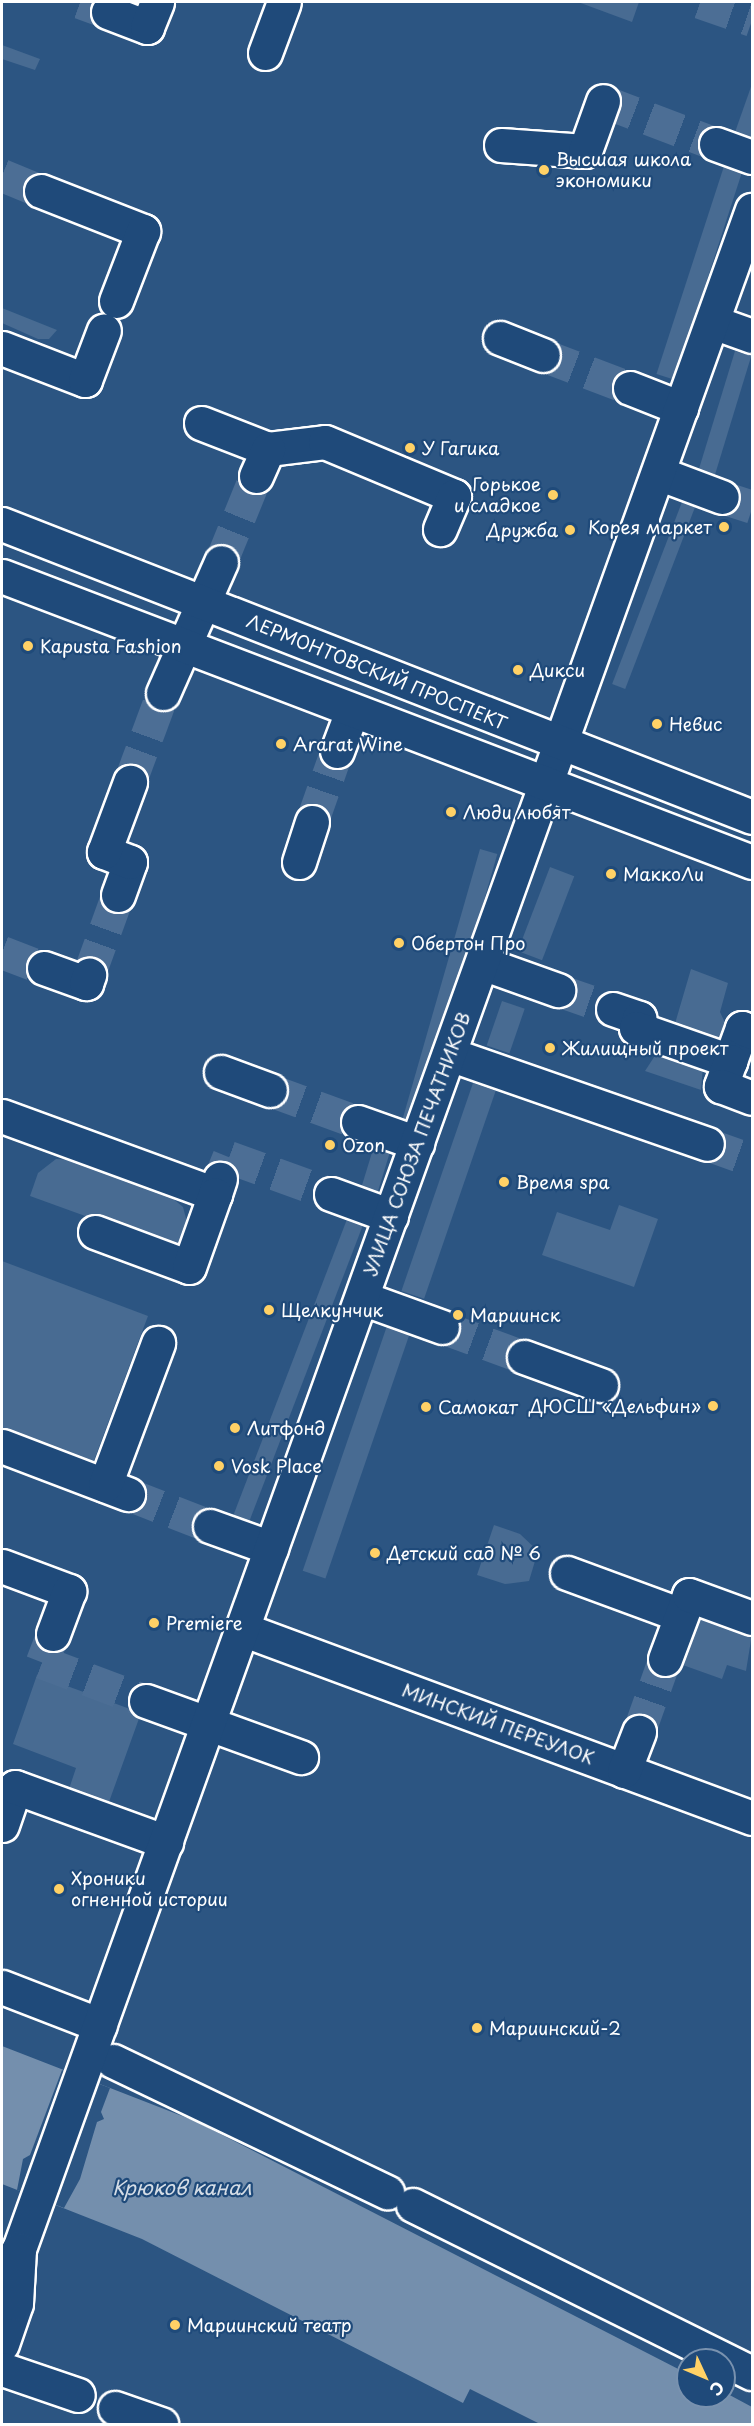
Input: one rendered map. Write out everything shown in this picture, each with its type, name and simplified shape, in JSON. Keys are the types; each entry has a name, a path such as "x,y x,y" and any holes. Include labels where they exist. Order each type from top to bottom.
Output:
{"street":[{"path":"108,12 147,27 157,2"},
{"path":"265,53 284,2"},
{"path":"501,145 585,151 603,101"},
{"path":"716,144 753,157"},
{"path":"41,191 143,231 116,300"},
{"name":"УЛИЦА СОЮЗА ПЕЧАТНИКОВ","path":"10,2246 38,2197 82,2077 753,210"},
{"path":"712,322 753,336"},
{"path":"2,348 85,380 104,330"},
{"path":"500,338 543,355"},
{"path":"630,388 681,408"},
{"path":"201,423 262,463 325,442 454,496 440,529"},
{"path":"658,473 722,496"},
{"name":"ЛЕРМОНТОВСКИЙ ПРОСПЕКТ","path":"2,524 560,744 753,817"},
{"path":"163,693 181,645 204,604 221,562"},
{"path":"2,576 753,862"},
{"path":"337,751 352,711"},
{"path":"118,895 130,862 104,852 130,782"},
{"path":"299,862 312,822"},
{"path":"482,963 558,990"},
{"path":"44,968 86,983 89,975"},
{"path":"613,1009 639,1018 636,1028 730,1061"},
{"path":"753,1032 742,1028 721,1086 753,1098"},
{"path":"449,1054 707,1144"},
{"path":"221,1072 270,1090"},
{"path":"2,1116 218,1186 189,1267 95,1232"},
{"path":"358,1122 417,1143"},
{"path":"331,1194 391,1216"},
{"path":"362,1298 442,1327"},
{"path":"2,1446 116,1490 158,1343"},
{"path":"524,1357 601,1385"},
{"path":"210,1526 271,1548"},
{"path":"2,1566 69,1592 53,1634"},
{"path":"567,1573 681,1615"},
{"path":"665,1659 689,1595 753,1618"},
{"name":"МИНСКИЙ ПЕРЕУЛОК","path":"242,1629 753,1818"},
{"path":"146,1701 301,1757"},
{"path":"624,1771 639,1732"},
{"path":"2,1825 15,1787 166,1842"},
{"path":"2,1987 100,2025"},
{"path":"113,2061 400,2198 753,2373"},
{"path":"2,2276 10,2246"},
{"path":"2,2344 16,2303 10,2246"},
{"path":"2,2368 78,2395"},
{"path":"115,2408 161,2424"}],"shaded area":[{"path":"578,2 639,2 632,22"},
{"path":"2,45 40,59 35,70 2,59"},
{"path":"752,84 752,142 734,135"},
{"path":"726,160 744,166 675,380 656,374"},
{"path":"2,308 57,330 49,339 38,339 2,323"},
{"path":"735,351 751,356 714,477 698,472"},
{"path":"682,502 695,507 625,689 612,684"},
{"path":"480,849 497,854 420,1123 403,1118"},
{"path":"550,867 574,876 542,960 518,951"},
{"path":"691,969 728,983 720,1012 727,1027 720,1043 674,1027"},
{"path":"502,1001 525,1009 509,1053 487,1045"},
{"path":"658,1051 703,1067 701,1090 645,1071"},
{"path":"473,1083 496,1091 424,1299 401,1291"},
{"path":"374,1146 390,1151 377,1196 360,1191"},
{"path":"56,1159 77,1160 165,1192 183,1207 188,1226 179,1250 30,1196 38,1173"},
{"path":"619,1205 658,1219 634,1287 542,1255 557,1212 610,1230"},
{"path":"349,1214 365,1220 249,1522 233,1516"},
{"path":"2,1261 148,1316 93,1463 2,1429"},
{"path":"388,1323 411,1331 325,1579 303,1571"},
{"path":"494,1525 520,1534 538,1551 529,1581 505,1584 477,1575"},
{"path":"707,1614 752,1634 746,1671 727,1665 722,1679 680,1664 692,1627"},
{"path":"37,1675 141,1713 105,1813 66,1798 76,1768 13,1744"}],"water":[{"name":"Крюков канал","path":"2,2046 195,2121 676,2368 676,2408 736,2408 736,2398 752,2407 752,2424 540,2424 470,2389 463,2403 142,2239 2,2184"}],"pier":[{"path":"62,2070 110,2088 101,2112 104,2119 97,2122 80,2179 64,2208 17,2190 23,2159 30,2155"}],"tunnel":[{"path":"80,2 108,12"},
{"path":"700,2 752,20"},
{"path":"603,101 716,144"},
{"path":"2,175 41,191"},
{"path":"543,355 630,388"},
{"path":"221,562 256,476"},
{"path":"722,497 752,507"},
{"path":"130,782 163,693"},
{"path":"312,822 337,751"},
{"path":"89,975 118,895"},
{"path":"2,952 44,968"},
{"path":"558,990 613,1009"},
{"path":"270,1090 358,1122"},
{"path":"707,1144 752,1160"},
{"path":"220,1179 229,1157 331,1194"},
{"path":"442,1327 524,1357"},
{"path":"128,1494 210,1526"},
{"path":"53,1634 42,1662 146,1701"},
{"path":"639,1732 665,1659"}],"place":[{"name":"Высшая школа экономики","path":"544,170"},
{"name":"У Гагика","path":"410,448"},
{"name":"Горькое и сладкое","path":"553,495"},
{"name":"Корея маркет","path":"724,527"},
{"name":"Дружба","path":"570,530"},
{"name":"Kapusta Fashion","path":"28,646"},
{"name":"Дикси","path":"518,670"},
{"name":"Невис","path":"657,724"},
{"name":"Ararat Wine","path":"281,744"},
{"name":"Люди любят","path":"451,812"},
{"name":"МаккоЛи","path":"611,874"},
{"name":"Обертон Про","path":"399,943"},
{"name":"Жилищный проект","path":"550,1048"},
{"name":"Ozon","path":"330,1145"},
{"name":"Время spa","path":"504,1182"},
{"name":"Щелкунчик","path":"269,1310"},
{"name":"Мариинск","path":"458,1315"},
{"name":"ДЮСШ «Дельфин»","path":"713,1406"},
{"name":"Самокат","path":"426,1407"},
{"name":"Литфонд","path":"235,1428"},
{"name":"Vosk Place","path":"219,1466"},
{"name":"Детский сад № 6","path":"375,1553"},
{"name":"Premiere","path":"154,1623"},
{"name":"Хроники огненной истории","path":"59,1889"},
{"name":"Мариинский-2","path":"477,2028"},
{"name":"Мариинский театр","path":"175,2325"}]}
